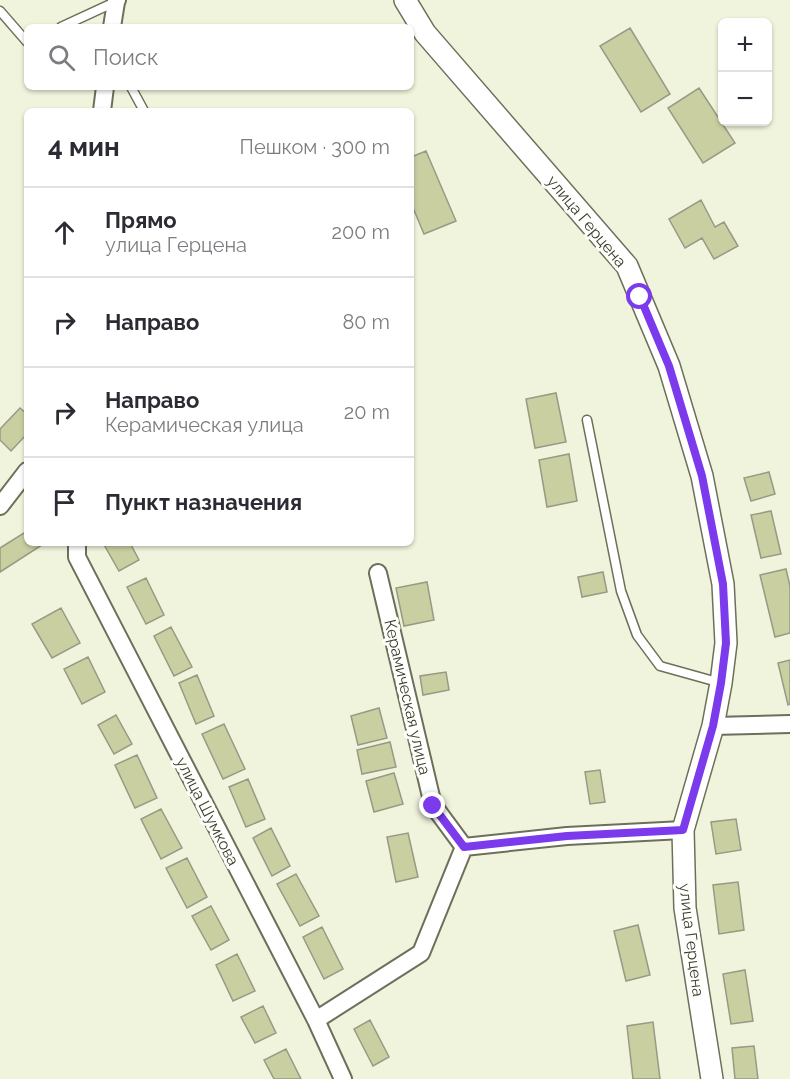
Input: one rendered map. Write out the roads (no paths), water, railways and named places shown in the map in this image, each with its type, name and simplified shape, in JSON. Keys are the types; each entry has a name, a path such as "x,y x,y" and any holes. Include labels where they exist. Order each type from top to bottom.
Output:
{"street":[{"name":"улица Герцена","path":"405,0 424,33 627,266 669,366 702,476 723,584 726,643 713,726 683,830 685,909 712,1079"},
{"path":"112,24 116,1"},
{"path":"102,108 105,90"},
{"path":"0,506 24,475"},
{"name":"улица Шумкова","path":"77,546 77,557 316,1020 343,1079"},
{"name":"Керамическая улица","path":"378,573 433,806 464,847"},
{"path":"713,726 790,724"},
{"path":"316,1020 421,953 464,847 567,836 683,830"}],"lane":[{"path":"67,24 116,1"},
{"path":"0,11 24,39"},
{"path":"133,90 142,108"},
{"path":"587,420 621,591 638,635 660,666 721,683"}]}
